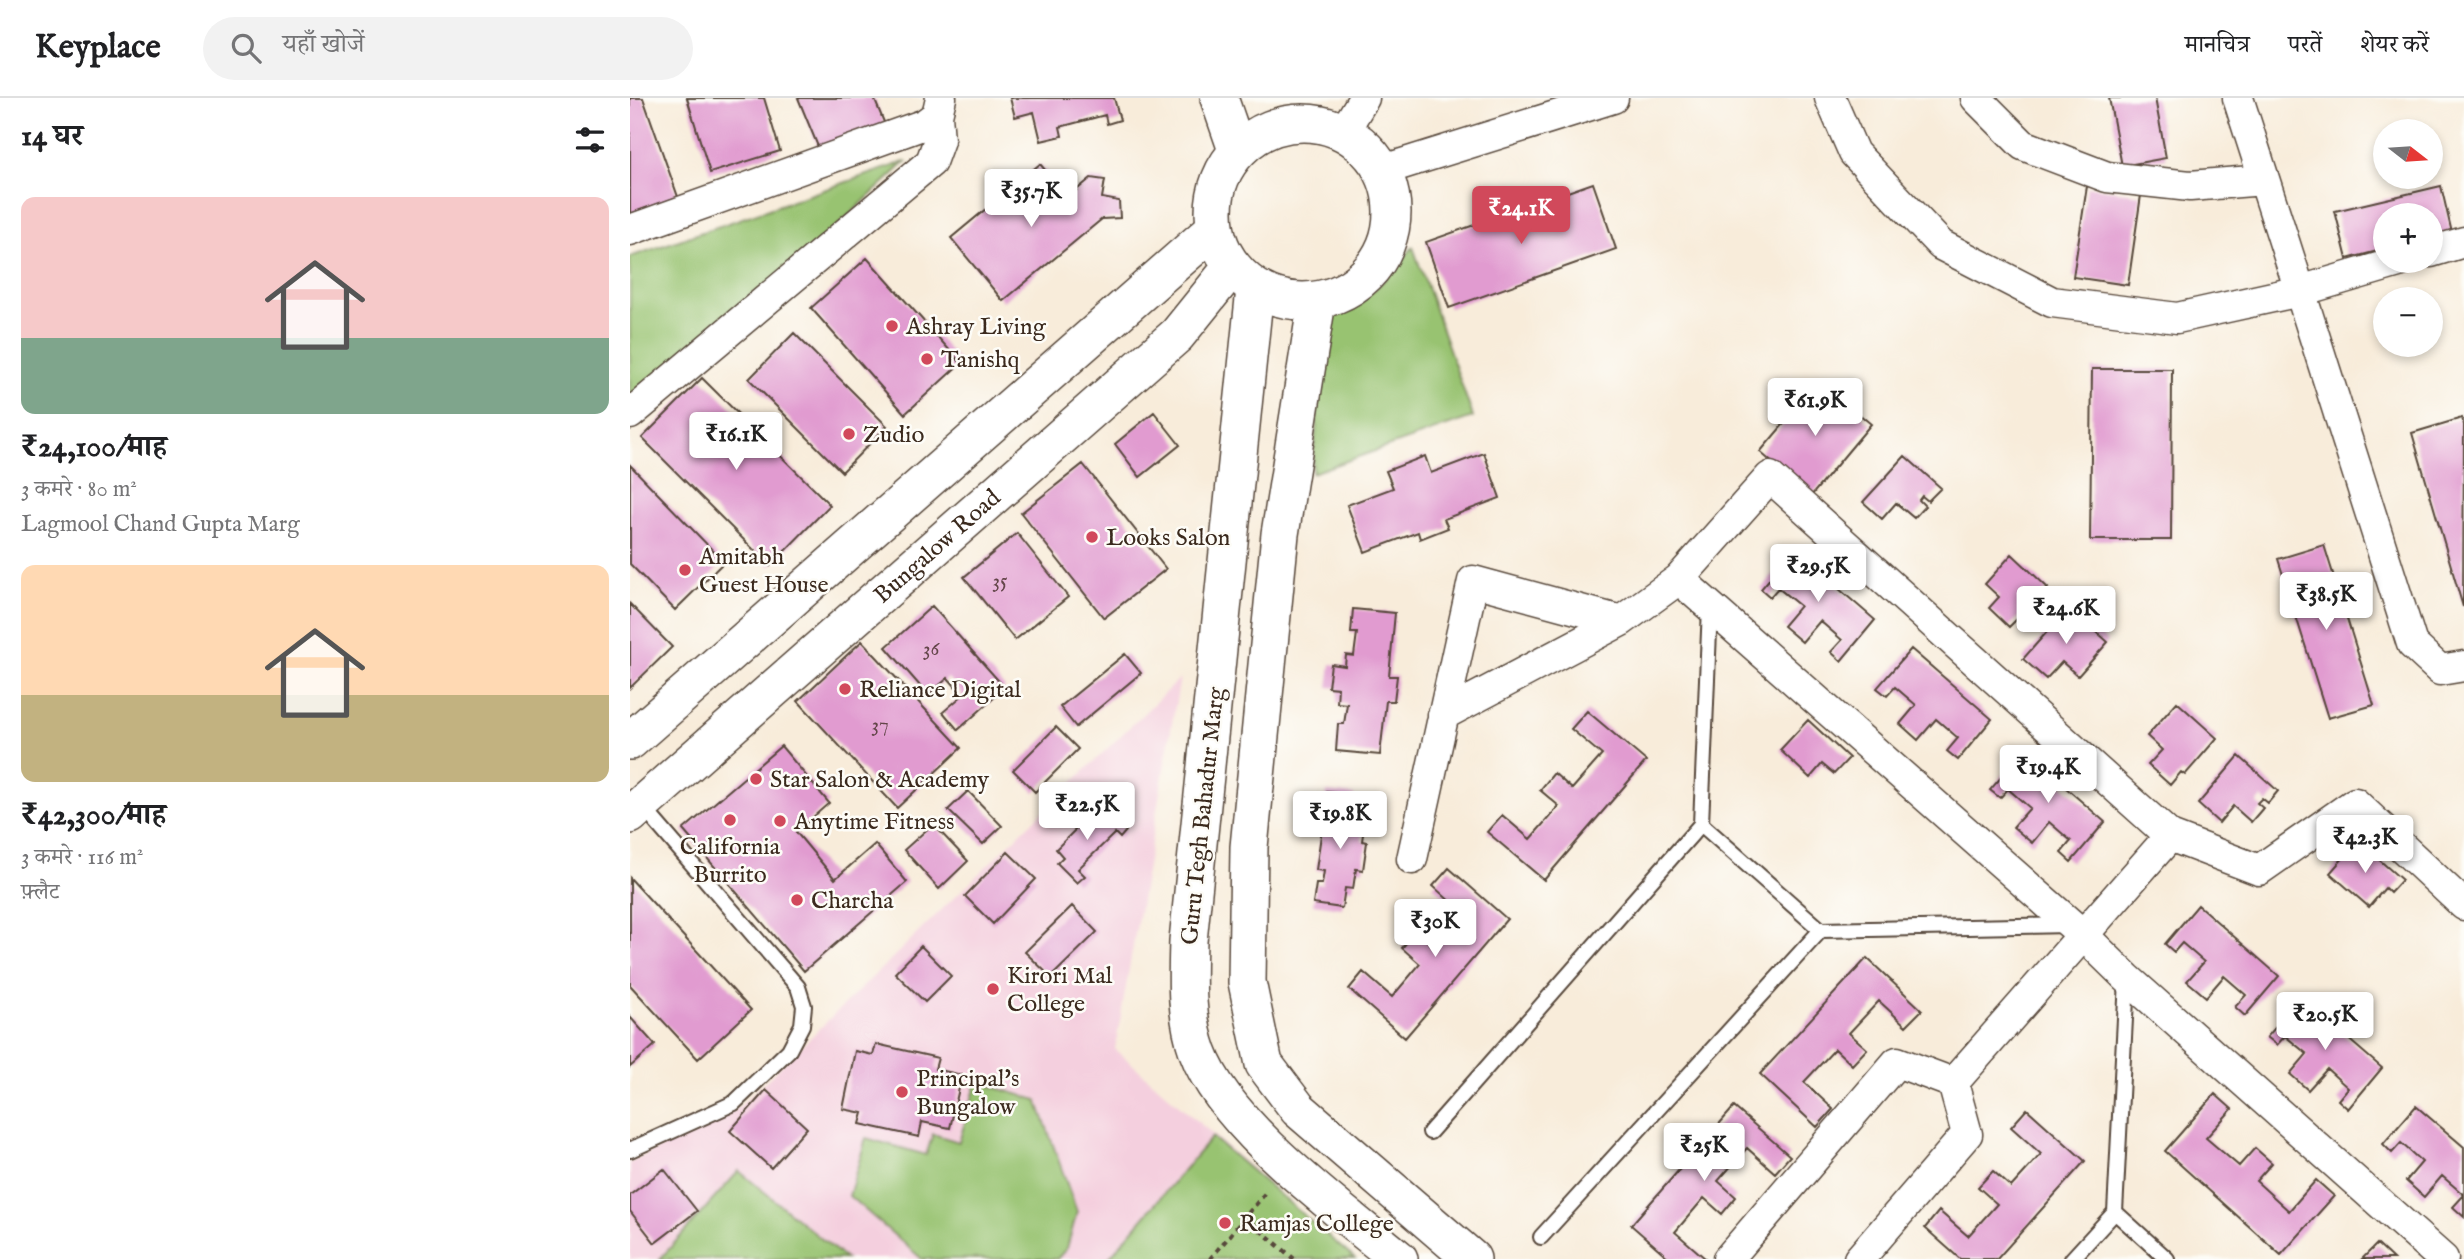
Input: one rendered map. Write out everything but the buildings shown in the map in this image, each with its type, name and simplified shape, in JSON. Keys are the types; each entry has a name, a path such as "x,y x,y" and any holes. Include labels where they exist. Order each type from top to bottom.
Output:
{"street":[{"path":"1219,98 1237,150"},
{"path":"1344,131 1364,98"},
{"path":"1383,170 1613,98"},
{"path":"1830,98 1854,153 1941,245 2053,302 2177,318 2300,291 2373,270"},
{"path":"1976,98 2023,145 2107,177 2190,186 2264,180"},
{"path":"2248,101 2264,180 2412,644 2440,670 2464,666"},
{"path":"630,230 925,124 939,107"},
{"path":"630,414 931,162 939,140 939,107"},
{"path":"1266,113 1295,121 1320,123 1344,131 1366,147 1383,170 1391,197 1392,225 1383,252 1367,275 1344,292 1317,301 1285,300 1243,278 1214,229 1216,187 1237,150 1266,113"},
{"path":"630,741 1214,229"},
{"path":"2443,248 2464,242"},
{"name":"Guru Tegh Bahadur Marg","path":"1243,278 1188,941 1186,1005 1198,1053 1216,1089 1289,1167 1399,1259"},
{"name":"Bungalow Road","path":"634,804 1243,278"},
{"name":"Guru Tegh Bahadur Marg","path":"1317,301 1280,534 1249,847 1247,982 1264,1064 1298,1109 1472,1259"},
{"path":"1443,715 1621,621 1679,579 1770,477 2170,836 2259,870 2355,803 2464,905"},
{"path":"1679,579 2076,929 2127,978 2443,1259"},
{"path":"1412,859 1473,581 1621,621"},
{"path":"1953,1083 2076,929 2170,836"},
{"path":"1728,1259 1897,1062 1953,1083"},
{"path":"1859,1259 1967,1134 1953,1083"}],"lane":[{"path":"1430,1132 1701,824 1710,606"},
{"path":"630,1150 734,1103 789,1050 802,1025 804,1006 798,987 634,804"},
{"path":"1701,824 1821,930 2076,929"},
{"path":"1541,1237 1821,930"},
{"path":"2072,1259 2115,1212 2127,978"},
{"path":"2115,1212 2167,1259"}],"path":[{"path":"1210,1259 1245,1217 1294,1259"}],"shaded area":[{"name":"Kirori Mal College","path":"1180,678 1115,1049 1355,1259 630,1259 630,1163 738,1108"}],"green space":[{"path":"907,161 630,420 630,257"},
{"path":"1413,247 1473,417 1312,473 1326,320 1374,289"},
{"path":"977,1082 1037,1100 1077,1212 1067,1248 1057,1259 922,1259 849,1196 866,1138 926,1155 933,1134 959,1142"},
{"name":"Ramjas College","path":"1212,1137 1355,1259 1108,1259"},
{"path":"739,1171 846,1259 660,1259"}],"place":[{"name":"Ashray Living","path":"892,326"},
{"name":"Tanishq","path":"927,359"},
{"name":"Zudio","path":"849,434"},
{"name":"Looks Salon","path":"1092,537"},
{"name":"Amitabh Guest House","path":"685,570"},
{"name":"Reliance Digital","path":"845,689"},
{"name":"Star Salon & Academy","path":"756,779"},
{"name":"California Burrito","path":"730,820"},
{"name":"Anytime Fitness","path":"780,821"},
{"name":"Charcha","path":"797,900"},
{"name":"Kirori Mal College","path":"993,989"},
{"name":"Principal's Bungalow","path":"902,1092"},
{"name":"Ramjas College","path":"1225,1223"}]}
